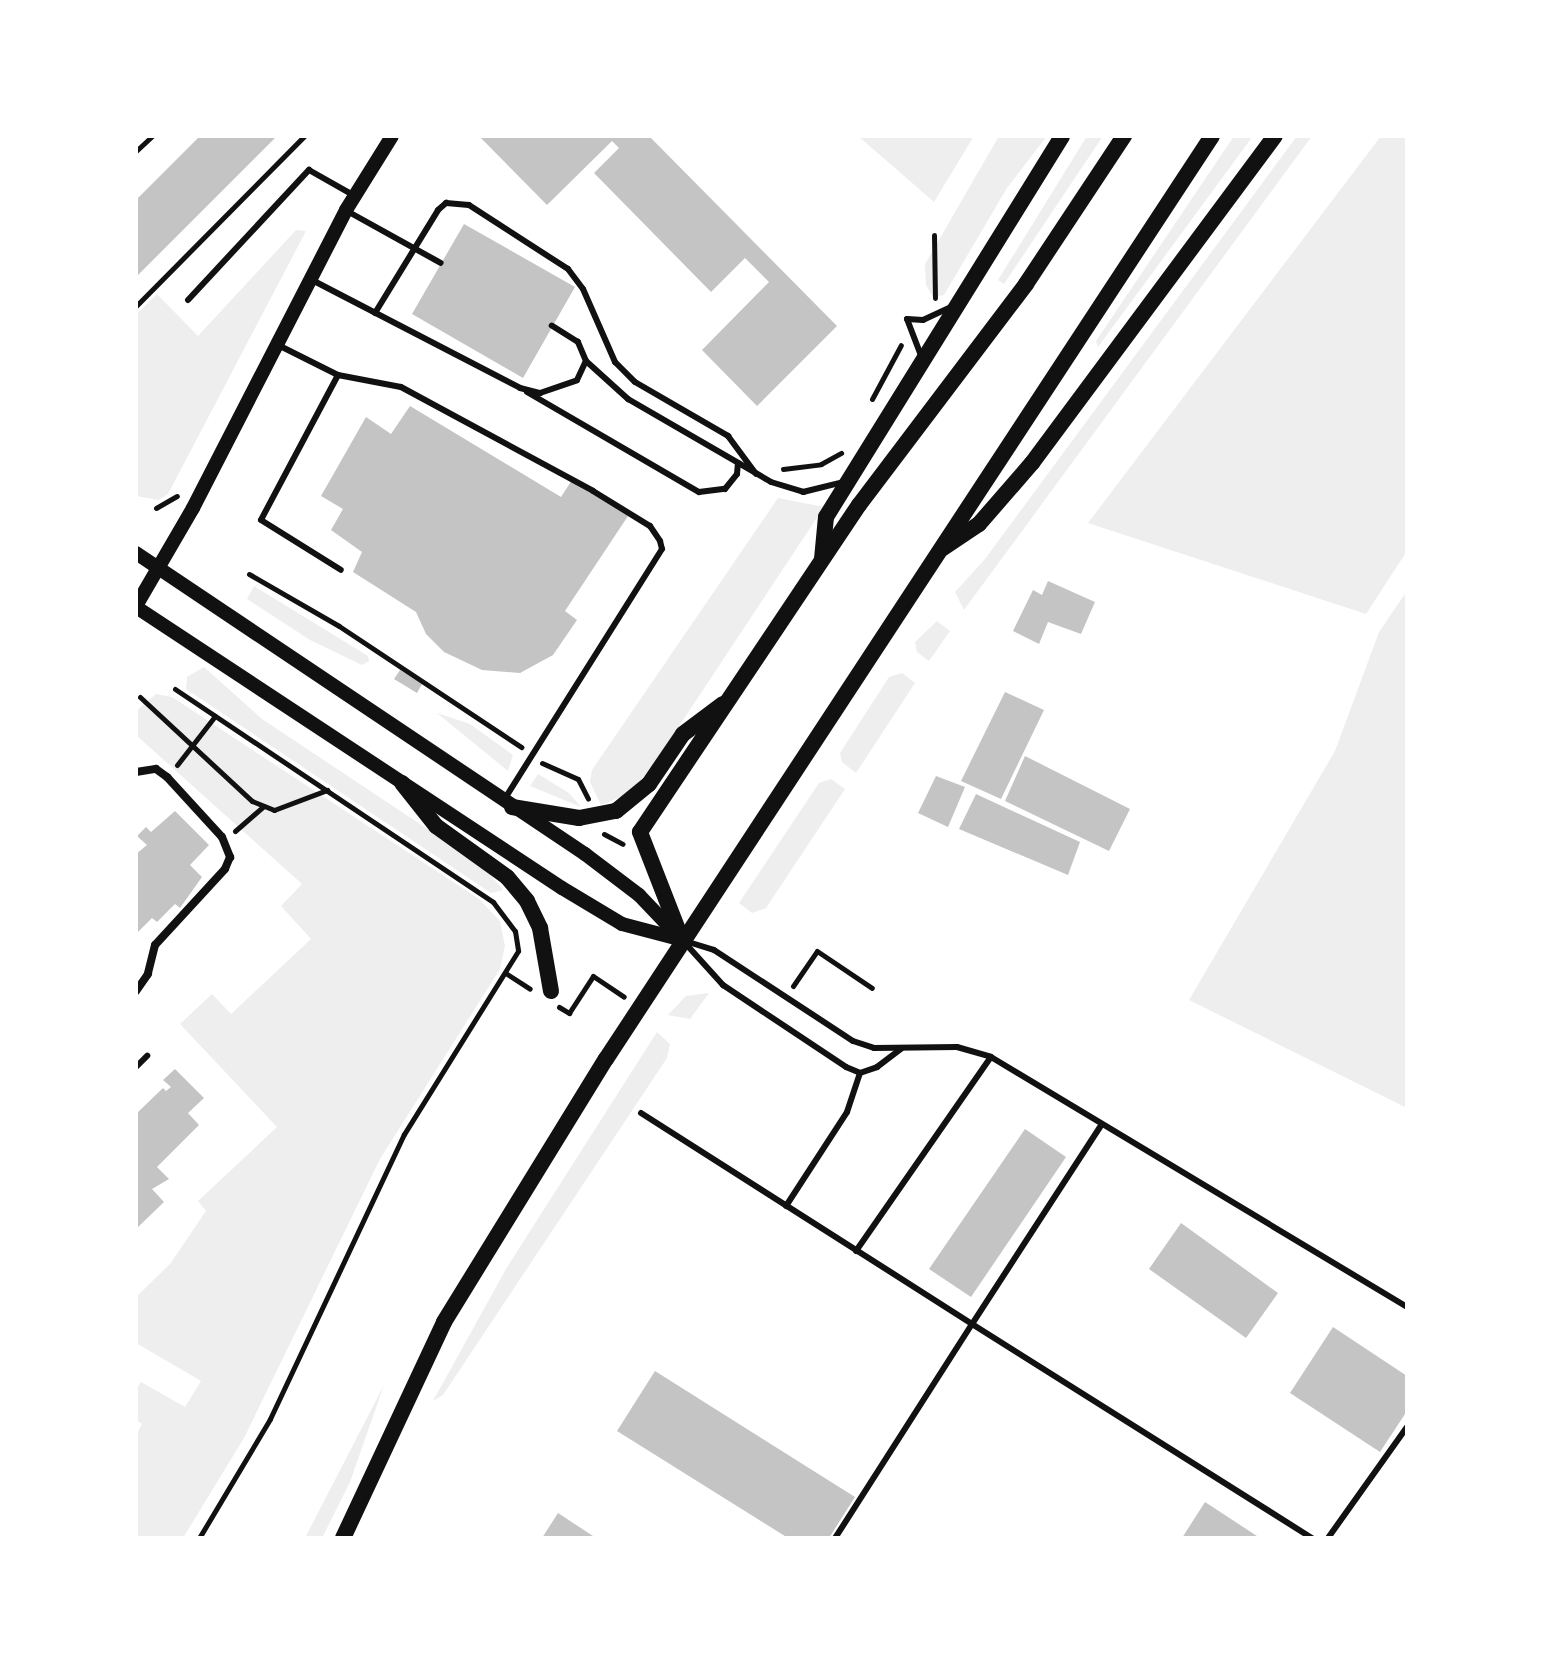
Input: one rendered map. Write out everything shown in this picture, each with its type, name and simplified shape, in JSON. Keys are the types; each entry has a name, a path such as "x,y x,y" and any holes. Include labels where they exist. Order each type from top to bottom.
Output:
{"main road":[{"path":"822,559 826,517 923,366 1062,136"},
{"path":"682,940 640,832 822,559 1026,284 1124,136"},
{"path":"343,1538 444,1322 639,1007 1212,136"},
{"path":"938,551 979,524 1032,463 1275,136"},
{"path":"508,804 579,818 616,811 649,784 695,722 727,702"},
{"path":"402,783 436,826 507,877 527,901 540,928 551,991"}],"street":[{"path":"392,136 346,210 136,606 402,783 622,924 682,940"},
{"path":"136,553 639,895 682,940"},
{"path":"136,772 156,769 167,777 222,837 230,857 225,869 155,945 148,974 136,991"}],"lane":[{"path":"188,300 309,170 354,196"},
{"path":"375,313 438,210 457,202 550,253 583,289 615,362 635,382 728,436 756,474"},
{"path":"346,210 441,263"},
{"path":"309,279 520,388 699,492 725,489 737,474 738,463"},
{"path":"923,366 907,319 935,317 968,291"},
{"path":"552,326 578,342 586,361 628,399 756,474 803,492 830,489 854,475"},
{"path":"275,343 338,375 401,387 593,491 650,526 660,541 662,549 532,755 508,804"},
{"path":"520,388 550,393 577,380 586,361"},
{"path":"338,375 261,520 341,570"},
{"path":"682,940 714,950 853,1041 901,1049 957,1047 991,1057 1100,1127 1250,1209 1407,1307"},
{"path":"682,940 723,985 860,1073"},
{"path":"786,1206 847,1112 860,1073 901,1049"},
{"path":"136,1067 147,1056"},
{"path":"856,1251 991,1057"},
{"path":"641,1113 1312,1538"},
{"path":"835,1538 1100,1127"},
{"path":"1328,1538 1407,1427"}],"path":[{"path":"136,151 152,136"},
{"path":"136,306 304,136"},
{"path":"934,235 935,299"},
{"path":"866,411 902,343"},
{"path":"779,470 821,464 844,451"},
{"path":"249,574 352,634 532,755 578,779"},
{"path":"175,689 502,910 515,931 518,951 507,974 404,1134 270,1419 199,1538"},
{"path":"140,697 226,782 264,806 290,807 327,790"},
{"path":"172,772 216,716"},
{"path":"234,832 264,806"},
{"path":"792,987 817,951 872,988"},
{"path":"507,974 522,984"},
{"path":"569,1013 593,976 639,1007"}],"shaded area":[{"path":"858,136 974,136 934,202"},
{"path":"999,136 1047,136 1007,188 944,295 933,297 926,285 925,264"},
{"path":"1087,136 1103,136 1004,284 998,280"},
{"path":"1234,136 1253,136 1098,347 1096,341"},
{"path":"1297,136 1312,136 964,610 955,592 985,559"},
{"path":"1381,136 1407,136 1407,551 1366,614 1088,523"},
{"path":"296,230 306,231 168,494 158,500 136,496 136,315 157,294 198,336"},
{"path":"778,498 824,507 650,770 626,795 601,805 590,782 592,770"},
{"path":"254,586 368,656 369,661 362,665 310,640 247,599"},
{"path":"1407,591 1407,1108 1189,1000 1335,751 1379,632"},
{"path":"937,621 950,631 929,661 917,652 915,642"},
{"path":"204,667 262,719 483,866 503,890 491,893 186,689 187,677"},
{"path":"902,673 915,683 856,773 842,762 840,753 889,677"},
{"path":"156,694 172,697 479,899 500,921 505,946 500,969 380,1159 244,1438 183,1538 136,1538 136,1435 142,1424 136,1420 136,1390 141,1382 185,1407 201,1381 136,1343 136,1297 170,1264 206,1211 198,1201 277,1127 180,1024 212,994 231,1014 311,939 281,906 302,884 136,735 136,711"},
{"path":"437,713 470,724 513,755 508,771"},
{"path":"538,774 569,793 581,807 530,786"},
{"path":"831,779 845,789 766,908 752,913 739,903 819,783"},
{"path":"709,993 690,1019 668,1015 686,996"},
{"path":"657,1032 670,1044 667,1058 443,1395 433,1401 506,1269"},
{"path":"384,1385 350,1482 322,1538 305,1538"}],"building":[{"path":"200,136 277,136 136,277 136,200"},
{"path":"479,136 649,136 837,326 757,406 702,350 769,282 745,258 711,292 594,173 619,148 612,141 547,205"},
{"path":"464,224 575,287 523,378 412,314"},
{"path":"410,406 561,497 572,480 628,516 565,611 577,620 553,655 520,673 482,670 444,652 426,634 416,612 353,572 362,552 331,530 343,509 321,496 366,417 391,434"},
{"path":"1048,581 1095,602 1081,634 1048,622 1039,644 1013,631 1033,590 1042,595"},
{"path":"400,670 422,684 417,693 394,679"},
{"path":"1005,692 1044,710 1001,799 961,781"},
{"path":"1025,756 1130,809 1109,851 1005,801"},
{"path":"936,776 965,787 948,827 918,813"},
{"path":"976,794 1080,842 1068,875 959,829"},
{"path":"175,811 209,845 190,865 202,877 180,908 175,904 157,922 152,918 136,934 136,854 147,845 137,836 146,827 151,832"},
{"path":"175,1069 204,1098 188,1113 199,1125 157,1167 169,1179 152,1189 164,1202 138,1227 136,1114 163,1088 166,1091 171,1087 163,1080"},
{"path":"1025,1129 1066,1157 971,1297 929,1269"},
{"path":"1181,1223 1278,1293 1246,1338 1149,1269"},
{"path":"1333,1327 1407,1376 1407,1411 1380,1452 1290,1393"},
{"path":"655,1371 855,1497 829,1538 788,1538 617,1431"},
{"path":"1205,1502 1260,1538 1182,1538"},
{"path":"558,1513 596,1538 542,1538"}]}
